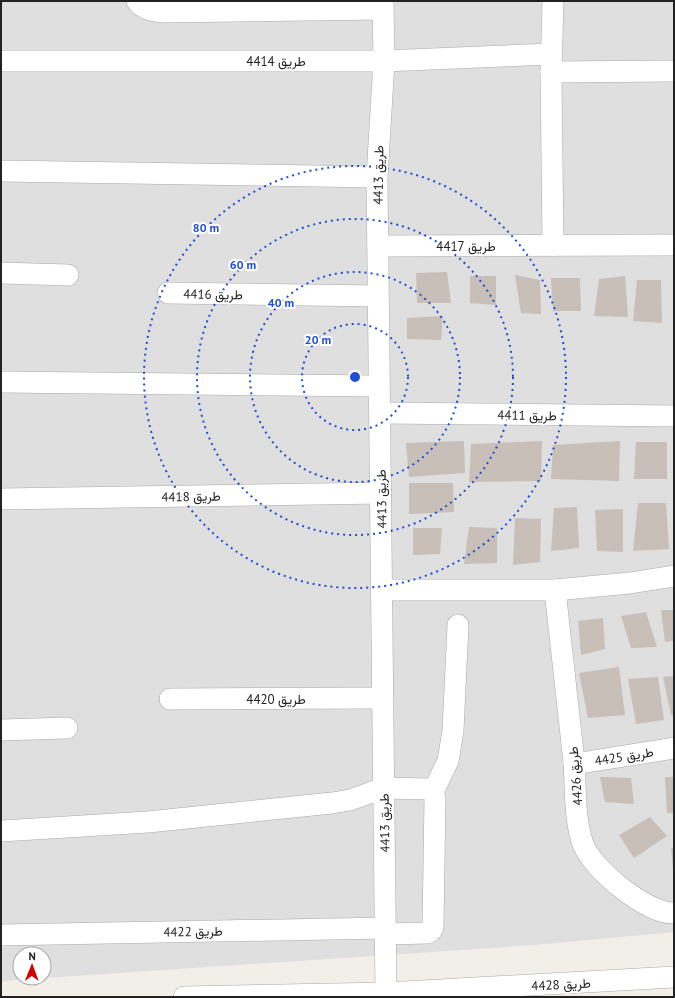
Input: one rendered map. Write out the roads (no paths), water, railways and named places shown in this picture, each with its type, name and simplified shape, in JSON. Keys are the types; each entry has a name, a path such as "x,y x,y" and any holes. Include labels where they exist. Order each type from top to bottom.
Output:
{"street":[{"path":"137,1 139,4 150,10 163,12 383,5"},
{"path":"553,1 551,63 554,245"},
{"name":"طريق 4413","path":"383,5 384,61 377,177 386,995"},
{"name":"طريق 4414","path":"1,61 384,61 551,63"},
{"path":"551,63 674,71"},
{"path":"1,171 377,177"},
{"name":"طريق 4417","path":"378,246 674,245"},
{"path":"1,273 68,275"},
{"name":"طريق 4416","path":"168,293 378,296"},
{"path":"1,382 379,386"},
{"name":"طريق 4411","path":"380,413 674,416"},
{"name":"طريق 4418","path":"1,498 381,493"},
{"path":"382,590 555,590 630,583 674,576"},
{"name":"طريق 4426","path":"555,590 574,764 579,825 583,844 590,858 600,871 646,905 674,913"},
{"path":"1,831 148,822 332,803 350,800 384,788 429,789 434,792 448,761 453,732 458,625"},
{"name":"طريق 4420","path":"170,699 383,698"},
{"path":"1,730 67,728"},
{"name":"طريق 4425","path":"574,764 674,748"},
{"name":"طريق 4422","path":"1,934 386,931 427,933 431,931 433,927 434,792"},
{"name":"طريق 4428","path":"586,993 674,977"},
{"name":"طريق 4428","path":"184,997 674,991"}]}
